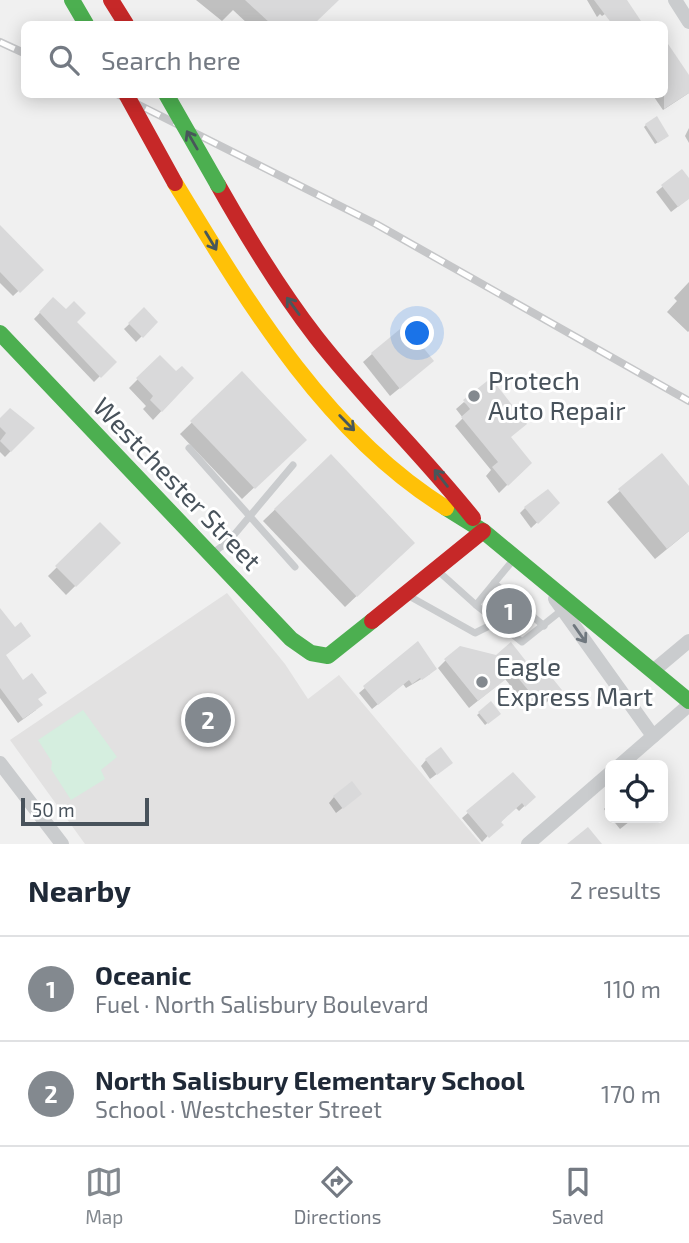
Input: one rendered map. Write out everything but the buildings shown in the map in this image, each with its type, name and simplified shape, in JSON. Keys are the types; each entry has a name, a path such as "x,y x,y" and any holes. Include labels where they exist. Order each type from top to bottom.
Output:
{"main road":[{"path":"72,0 84,21"},
{"path":"111,0 123,21"},
{"path":"128,98 175,183 241,291 293,362 345,422 412,486 483,531 689,703"},
{"path":"168,98 267,270 317,338 366,397 431,465 483,531"},
{"name":"Westchester Street","path":"0,333 291,639 311,653 328,656 404,594"},
{"path":"404,594 483,531"}],"street":[{"path":"675,0 689,22"},
{"path":"540,578 653,736"},
{"path":"653,671 689,641"},
{"path":"626,760 689,703"},
{"path":"0,763 62,844"},
{"path":"528,844 605,777"}],"lane":[{"path":"189,448 295,567"},
{"path":"211,555 228,542 248,514 293,465"},
{"path":"476,605 515,557"},
{"path":"436,569 522,642 562,609"},
{"path":"494,583 544,626"},
{"path":"404,594 475,633 497,622"}],"shaded area":[{"path":"227,593 285,664 308,699 339,675 481,844 85,844 10,740"}],"green space":[{"path":"83,710 117,757 101,770 105,779 71,800 51,769 52,762 38,740"}],"railway":[{"path":"0,42 21,52"},
{"path":"125,98 376,224 689,401"}],"traffic: fast":[{"path":"72,0 84,21"},
{"path":"168,98 218,185"},
{"path":"0,333 291,639 311,653 328,656 372,621"},
{"path":"446,508 483,531 689,701"}],"traffic: slow":[{"path":"175,183 260,318 326,403 363,442 403,477 446,508"}],"traffic: jam":[{"path":"111,0 124,21"},
{"path":"128,98 175,183"},
{"path":"218,185 264,263 316,337 473,518"},
{"path":"372,621 483,531"}],"place":[{"name":"Protech Auto Repair","path":"474,396"},
{"name":"Oceanic","path":"509,611"},
{"name":"Eagle Express Mart","path":"482,682"},
{"name":"North Salisbury Elementary School","path":"208,720"}]}
